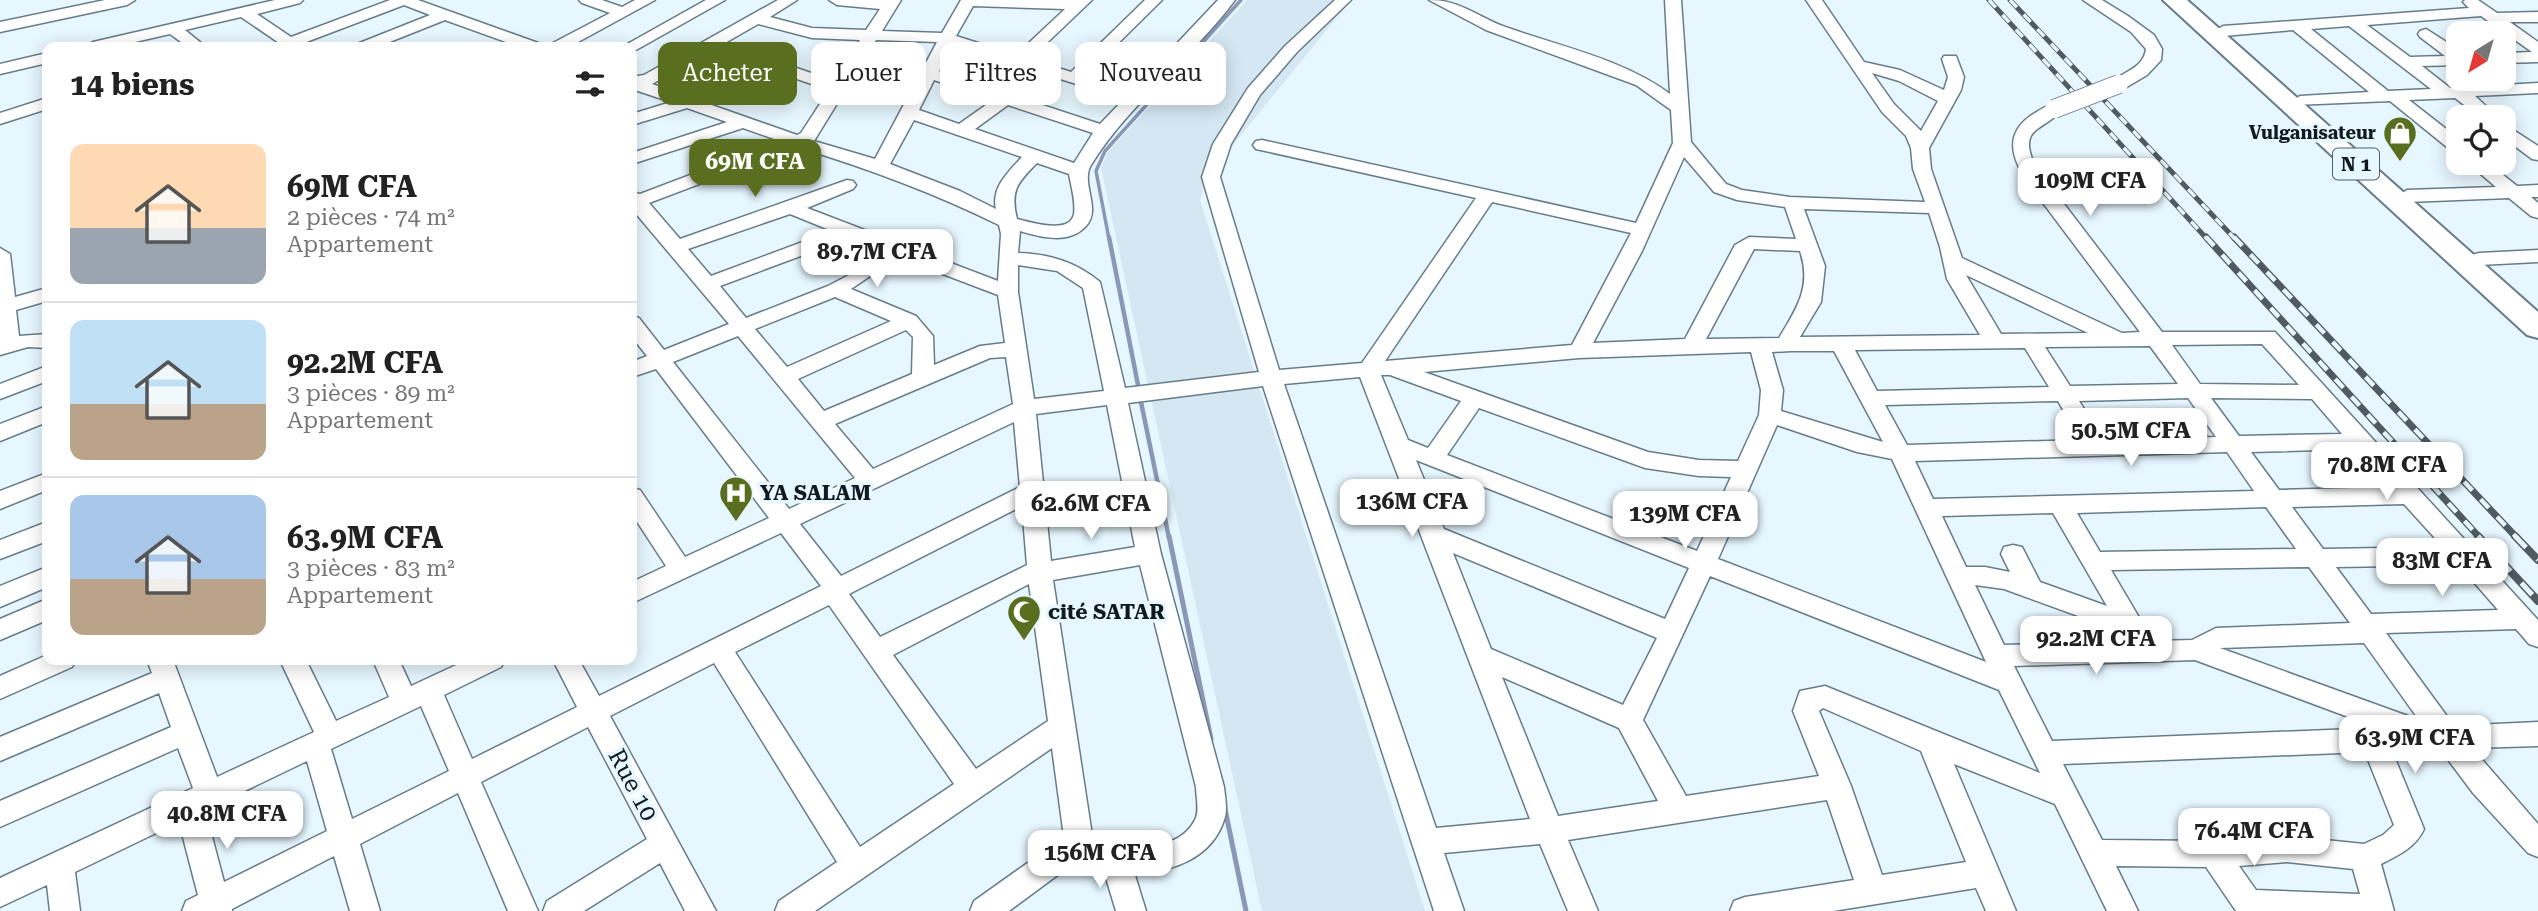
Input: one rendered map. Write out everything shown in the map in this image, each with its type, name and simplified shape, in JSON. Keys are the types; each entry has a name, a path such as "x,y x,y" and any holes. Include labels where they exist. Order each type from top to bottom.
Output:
{"highway":[{"name":"N 1","path":"2174,0 2538,328"},
{"name":"N 1","path":"2189,0 2538,312"}],"street":[{"path":"96,42 110,19 127,0"},
{"path":"0,27 110,19 173,29 295,0"},
{"path":"299,42 403,0 522,42"},
{"path":"587,0 623,12"},
{"path":"566,42 647,0"},
{"path":"637,43 717,0"},
{"path":"716,42 789,0"},
{"path":"837,0 892,2 868,42"},
{"path":"1111,42 1154,0"},
{"path":"1187,42 1227,0"},
{"path":"1343,0 1289,50 1241,110 1214,161 1211,177 1271,378 1449,911"},
{"path":"1437,0 1492,27 1678,98"},
{"path":"1579,351 1642,230 1682,143 1674,0"},
{"path":"1814,0 1888,108 1914,134 1920,148 1922,169 1954,261 1957,279 1995,342"},
{"path":"2091,0 2140,30 2155,49 2155,59 2149,68 2119,84 2053,109 2025,126 2019,138 2024,164 2156,339 2367,628 2441,737 2538,844"},
{"path":"2469,0 2538,49"},
{"path":"2531,0 2538,5"},
{"path":"878,166 886,159 908,112 969,1 1082,3"},
{"path":"1039,42 1082,3"},
{"path":"244,12 288,42"},
{"path":"393,42 446,14"},
{"path":"2223,31 2352,21 2489,15 2538,17"},
{"path":"757,19 812,33 947,38 961,42"},
{"path":"2352,21 2471,105"},
{"path":"2296,25 2446,138"},
{"path":"173,29 191,42"},
{"path":"2427,34 2446,49"},
{"path":"496,42 509,37"},
{"path":"2516,58 2538,57"},
{"path":"0,69 42,59"},
{"path":"1920,148 1948,99 1956,77 1950,59"},
{"path":"2407,62 2446,60"},
{"path":"1858,66 1896,72 1948,99"},
{"path":"1061,72 1075,77"},
{"path":"929,73 940,77"},
{"path":"637,82 658,74"},
{"path":"637,84 658,92"},
{"path":"2300,102 2530,89 2538,101"},
{"path":"0,119 42,105"},
{"path":"637,118 679,105"},
{"path":"696,105 799,142 878,166 953,195 1010,223 1045,232 1060,232 1077,224 1083,214 1078,171 1103,131 1127,105"},
{"path":"637,199 799,142 808,137 828,105"},
{"path":"961,131 997,105"},
{"path":"1023,105 1103,131"},
{"path":"908,112 1078,171"},
{"path":"637,157 744,122"},
{"path":"2516,138 2536,152"},
{"path":"1682,143 1699,160 1717,186 1734,194 1792,202 1936,208"},
{"path":"1262,145 1642,230"},
{"path":"1032,157 1012,178 1003,200 1010,223 1008,292 1024,408 1040,572 1079,843"},
{"path":"2492,175 2538,212"},
{"path":"676,247 790,208 847,185"},
{"path":"2407,196 2538,191"},
{"path":"1368,370 1488,194"},
{"path":"1785,346 1811,302 1815,266 1792,202"},
{"path":"637,203 870,481"},
{"path":"790,208 1008,292"},
{"path":"707,284 849,231"},
{"path":"1692,346 1742,249 1749,243 1807,245"},
{"path":"637,367 835,290 856,279 897,249"},
{"path":"0,254 5,346 28,340 42,341"},
{"path":"2479,259 2538,256"},
{"path":"1008,259 1036,258 1066,266 1093,286 1149,554 1210,788 1211,817 1204,833 1170,855 1153,860 1129,859 1079,843"},
{"path":"1954,261 2120,340"},
{"path":"835,290 909,321 923,336 923,378"},
{"path":"5,316 42,297"},
{"path":"784,377 909,321"},
{"path":"637,330 785,521 972,787"},
{"path":"637,591 1024,408 1271,378 1579,351 1692,346 2268,337 2530,628"},
{"path":"2031,341 2097,447"},
{"path":"1842,345 1873,398 2008,682 2123,911"},
{"path":"1629,720 1705,563 1770,415 1772,390 1760,347"},
{"path":"821,421 987,351 1015,350"},
{"path":"1393,368 1645,460 1699,468 1746,469"},
{"path":"1368,370 1436,537 1548,830 1583,911"},
{"path":"0,391 42,375"},
{"path":"1873,398 2194,391 2317,392"},
{"path":"1433,458 1474,399"},
{"path":"1770,415 1865,446 1900,453 2362,441"},
{"path":"0,433 42,416"},
{"path":"1399,445 2008,682"},
{"path":"0,500 42,483"},
{"path":"0,749 163,669 187,732 199,799 209,908 344,837 1032,491"},
{"path":"1926,508 2410,495"},
{"path":"2060,504 2146,651"},
{"path":"639,522 681,570"},
{"path":"0,550 42,533"},
{"path":"1436,537 1672,633"},
{"path":"877,651 1025,575 1149,554"},
{"path":"2012,554 2031,589"},
{"path":"2094,561 2465,556"},
{"path":"1958,576 1985,576 2031,589 2130,625"},
{"path":"0,597 42,579"},
{"path":"0,630 42,611"},
{"path":"2196,650 2216,638 2367,628 2530,628"},
{"path":"719,649 856,866"},
{"path":"1996,656 2196,650 2441,737"},
{"path":"1482,657 1629,720 1678,810"},
{"path":"0,688 53,665"},
{"path":"295,665 323,740 344,837 366,911"},
{"path":"390,665 416,696 465,776 523,911"},
{"path":"0,893 481,665"},
{"name":"Rue 10","path":"569,665 701,911"},
{"path":"1872,890 1837,786 1806,711 1809,699 1825,697 1931,743 2066,796"},
{"path":"790,911 1062,726"},
{"path":"0,814 187,732"},
{"path":"2044,753 2538,734"},
{"path":"2093,853 2214,854 2287,849 2365,857 2393,844 2410,829 2374,740"},
{"path":"1931,743 2001,911"},
{"path":"1425,842 1548,830 1837,786"},
{"path":"985,911 1079,843"},
{"path":"558,911 665,845"},
{"path":"1113,854 1132,911"},
{"path":"2214,854 2250,908 2378,910 2365,857"},
{"path":"60,865 65,911"},
{"path":"1745,911 1985,873"}],"shaded area":[{"path":"1247,0 1351,0 1207,177 1200,200 1425,911 1262,911 1101,168 1108,152 1151,105 1226,105 1226,42 1209,42"}],"waterway":[{"path":"1109,239 1096,171 1105,151 1241,0"},
{"path":"1109,237 1138,385"},
{"path":"1141,402 1169,538"},
{"path":"1169,536 1211,739"},
{"path":"1225,809 1246,911"}],"railway":[{"path":"1989,0 2207,239"},
{"path":"2010,0 2235,239"},
{"path":"2206,237 2480,538"},
{"path":"2234,237 2517,538"},
{"path":"2478,536 2538,601"},
{"path":"2515,536 2538,560"}],"place":[{"name":"Vulganisateur","path":"2400,163"},
{"name":"YA SALAM","path":"736,523"},
{"name":"cité SATAR","path":"1024,642"}]}
